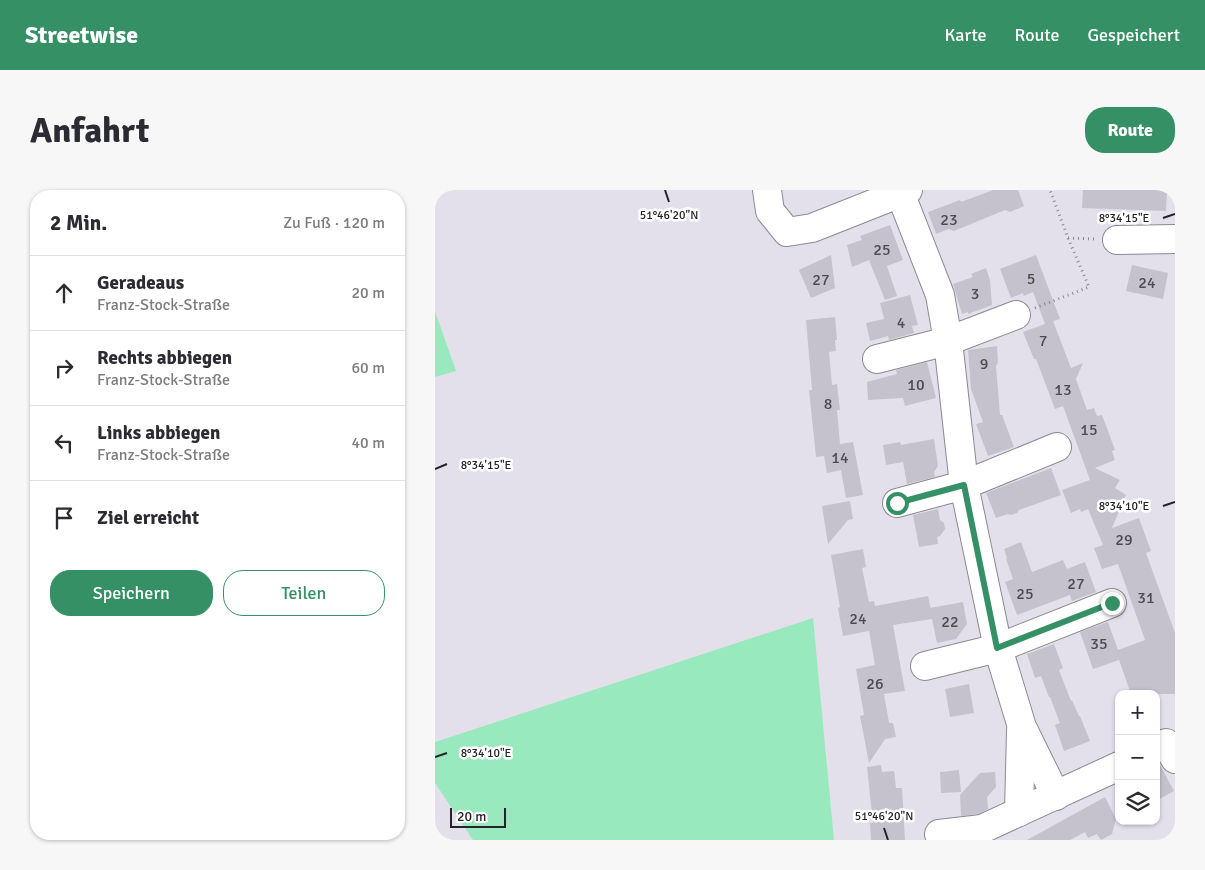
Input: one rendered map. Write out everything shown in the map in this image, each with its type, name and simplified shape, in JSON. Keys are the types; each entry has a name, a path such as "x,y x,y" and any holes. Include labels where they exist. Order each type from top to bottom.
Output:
{"street":[{"path":"767,190 771,211 787,232 812,228 903,191 940,296 948,341 964,485 997,648 1021,727 1056,796"},
{"path":"1117,240 1175,239"},
{"path":"877,359 948,341 1016,315"},
{"path":"897,503 964,485 1057,447"},
{"path":"925,666 997,648 1112,603"},
{"path":"1019,812 1021,727"},
{"path":"1160,746 1166,743 1175,759"},
{"path":"939,834 981,829 1115,768"}],"path":[{"path":"1016,315 1089,287 1068,238 1051,190"}],"green space":[{"path":"435,311 456,371 435,377"},
{"path":"813,618 834,840 473,840 435,783 435,742"}],"building":[{"path":"993,190 1018,190 1024,206 1010,212 1005,210 954,231 949,229 936,234 928,212"},
{"path":"1083,190 1167,190 1166,211 1082,208"},
{"path":"890,225 903,260 887,266 897,296 885,300 869,260 852,267 847,245 862,240 860,236"},
{"path":"831,255 835,288 811,298 799,270"},
{"path":"1036,255 1060,319 1053,321 1071,368 1083,363 1076,379 1087,410 1094,408 1097,416 1102,415 1115,450 1112,451 1115,460 1095,468 1120,480 1115,488 1126,495 1112,528 1139,518 1151,551 1146,553 1175,633 1175,694 1160,694 1160,690 1130,690 1119,660 1093,669 1080,632 1108,622 1118,650 1145,640 1118,564 1102,569 1094,548 1103,545 1088,509 1081,512 1080,509 1071,513 1062,490 1090,480 1063,406 1055,409 1036,359 1034,359 1023,332 1045,324 1033,292 1024,296 1023,293 1011,298 1000,269"},
{"path":"1132,265 1168,273 1163,299 1126,291"},
{"path":"986,268 990,280 992,305 968,314 968,312 962,314 953,284 973,277 971,274"},
{"path":"910,295 918,325 912,326 914,333 889,340 888,336 870,341 866,323 884,319 880,303"},
{"path":"835,317 836,351 829,352 832,385 837,384 840,410 837,410 840,444 853,442 863,495 846,498 841,470 827,473 824,456 816,457 809,390 812,390 806,320"},
{"path":"997,346 998,363 996,366 1000,415 1002,415 1014,447 988,456 976,424 983,422 971,389 968,350"},
{"path":"927,362 936,398 905,406 903,398 868,400 867,382 897,374 896,370"},
{"path":"934,439 938,466 934,472 935,477 907,484 903,462 886,465 883,445 900,442 901,445"},
{"path":"1051,468 1061,495 1019,510 1017,513 996,518 986,493"},
{"path":"850,501 853,519 848,520 828,544 822,506"},
{"path":"938,509 940,520 944,523 945,529 937,537 938,544 919,547 913,515"},
{"path":"1021,542 1032,572 1063,560 1067,569 1085,562 1096,592 1072,601 1070,595 1017,615 1005,582 1013,579 1004,549"},
{"path":"863,549 866,567 862,568 869,602 874,601 875,606 928,596 931,608 963,602 967,624 956,639 937,643 932,619 893,625 905,691 884,694 889,723 893,723 896,737 885,739 869,763 860,716 864,715 856,669 875,665 869,631 843,636 831,555"},
{"path":"1054,644 1063,668 1059,670 1090,741 1064,751 1055,725 1060,723 1041,676 1035,678 1027,654"},
{"path":"969,684 974,713 950,717 945,689"},
{"path":"881,765 882,772 894,771 896,788 902,788 905,840 871,840 870,823 873,823 867,767"},
{"path":"1160,765 1174,791 1160,799"},
{"path":"959,770 961,792 941,793 940,772"},
{"path":"995,772 996,787 987,797 988,809 978,814 961,816 960,795 980,773"},
{"path":"1105,797 1115,817 1112,834 1101,840 1097,834 1088,838 1085,832 1070,840 1027,840"}],"route":[{"path":"897,503 964,485 997,648 1112,603"}]}
